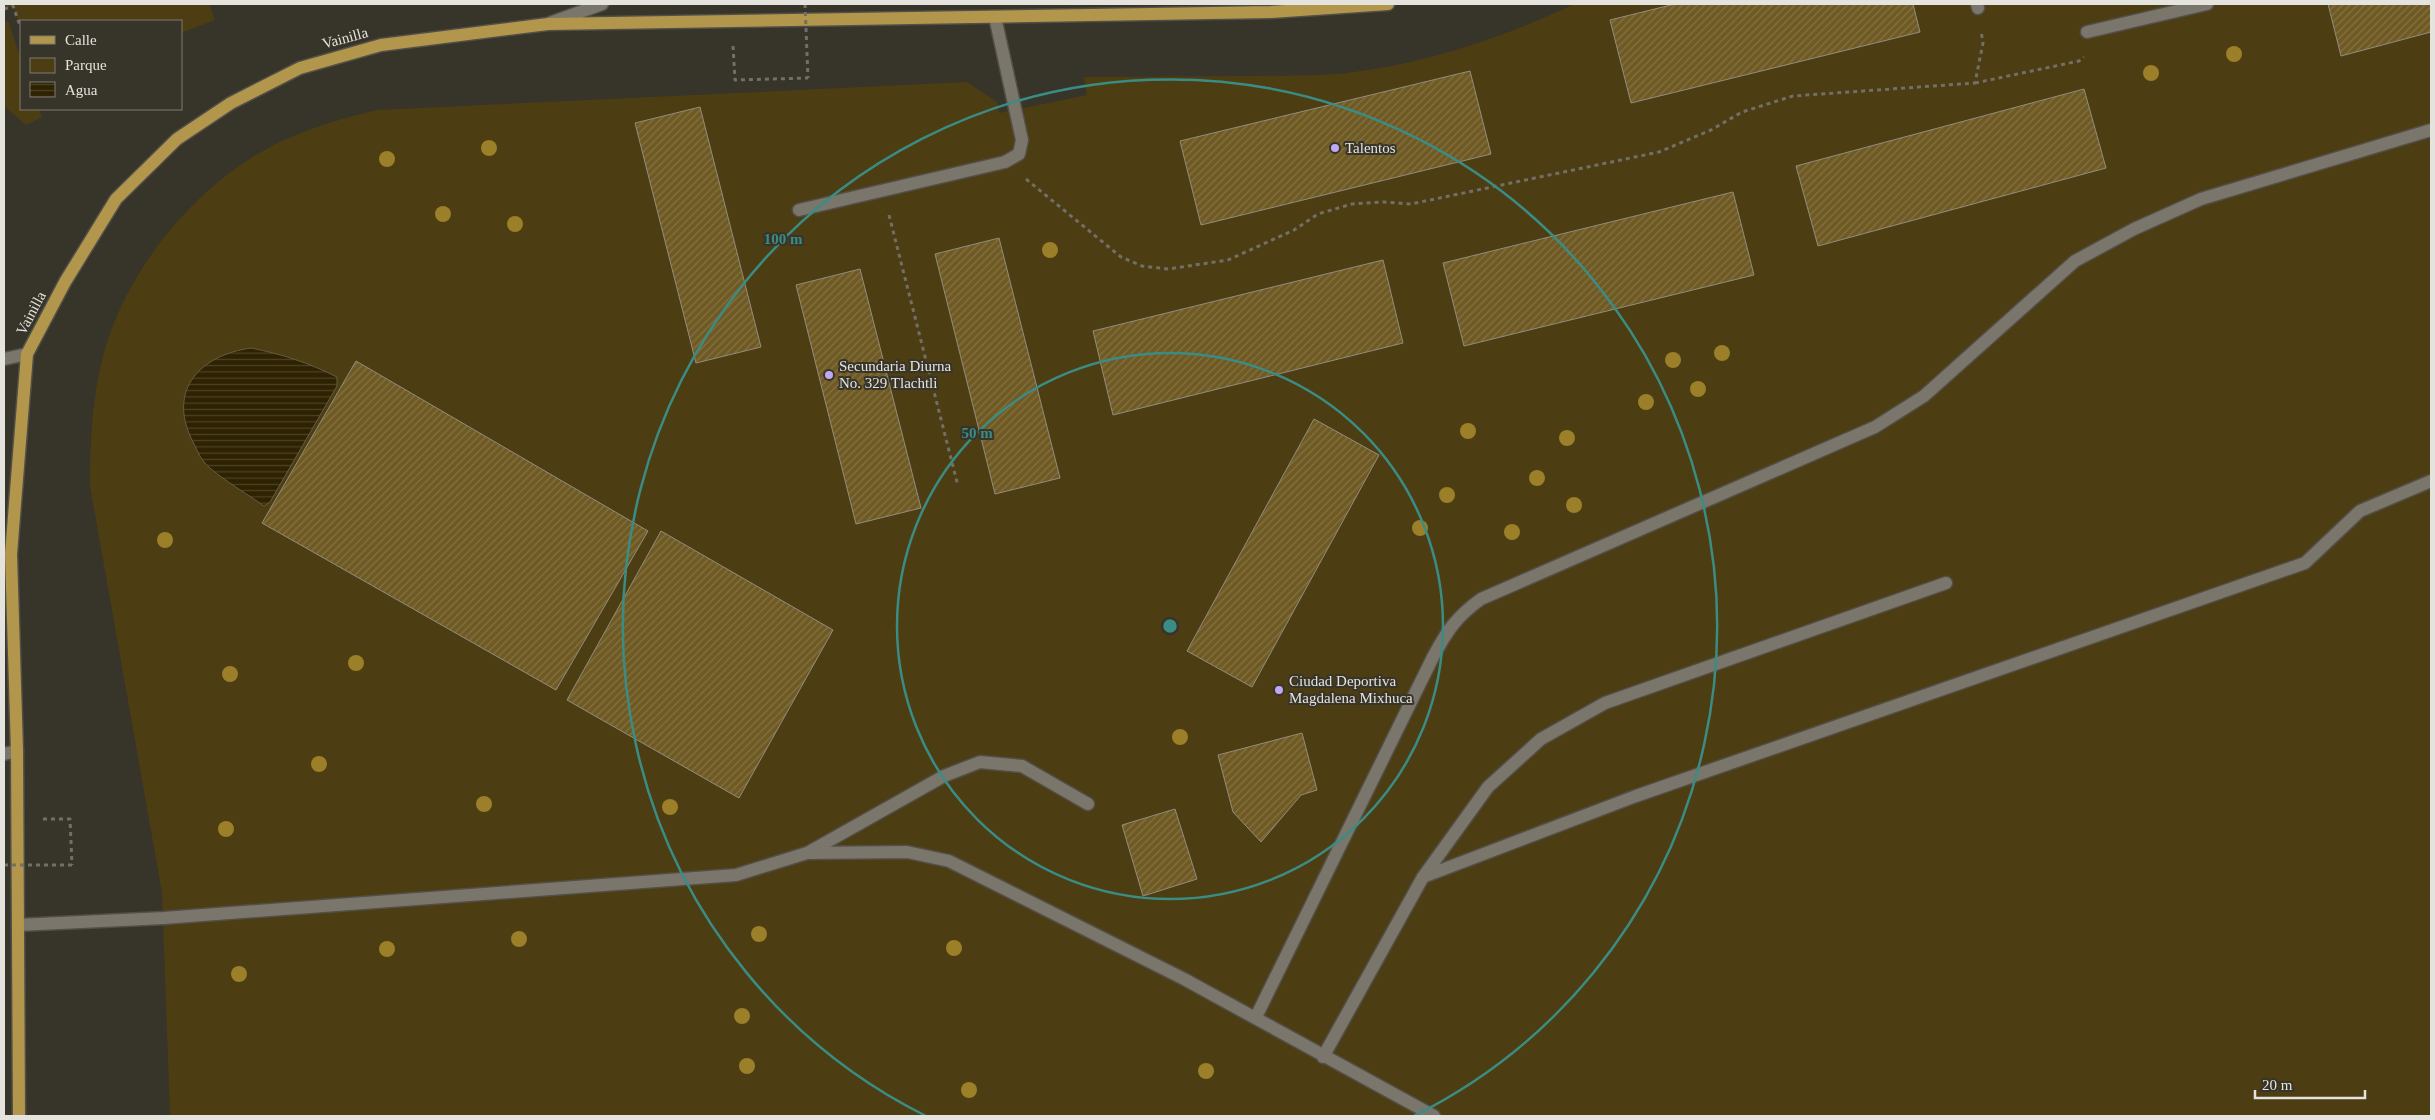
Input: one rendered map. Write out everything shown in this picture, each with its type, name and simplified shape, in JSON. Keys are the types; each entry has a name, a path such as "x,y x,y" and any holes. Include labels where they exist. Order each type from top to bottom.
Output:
{"main road":[{"name":"Vainilla","path":"19,1116 17,752 11,554 27,354 65,282 116,199 177,139 230,103 300,68 381,45 548,24 1271,12 1388,4"}],"street":[{"path":"548,24 602,4"},
{"path":"2088,32 2208,4"},
{"path":"799,210 1005,162 1019,154 1022,140 995,17"},
{"path":"1256,1017 1433,657 1450,626 1462,612 1481,599 1876,427 1924,396 2075,261 2134,229 2201,199 2431,130"},
{"path":"4,359 27,354"},
{"path":"1423,877 1636,796 2305,563 2360,511 2431,481"},
{"path":"1323,1057 1423,877 1488,787 1541,739 1605,703 1946,584"},
{"path":"4,754 17,752"},
{"path":"18,924 164,918 736,875 807,853 944,776 980,762 1022,766 1088,804"},
{"path":"807,853 907,852 949,861 1256,1017 1323,1057 1434,1116"}],"path":[{"path":"732,21 735,80 808,78 806,4"},
{"path":"4,9 13,6 20,25"},
{"path":"1975,83 1983,44 1977,6"},
{"path":"1005,162 1121,257 1142,266 1168,269 1228,260 1294,230 1318,214 1352,204 1383,202 1411,204 1659,152 1704,133 1742,112 1794,96 1975,83 2079,61 2086,56 2089,50 2088,32"},
{"path":"882,190 958,486"},
{"path":"4,865 72,866 70,819"}],"green space":[{"path":"4,4 209,4 215,20 182,33 182,20 20,20 20,25 13,6 4,9"},
{"name":"Ciudad Deportiva Magdalena Mixhuca","path":"1574,4 2431,4 2431,1116 170,1116 162,893 90,486 92,429 99,373 109,336 122,305 138,275 180,218 205,193 232,171 261,152 291,137 355,115 377,110 967,82 997,102 999,113 1087,95 1084,77 1309,75 1375,69 1463,48 1519,28"},
{"path":"8,21 20,56 20,110 39,110 42,117 26,125 4,106 4,22"}],"water":[{"path":"251,348 295,359 337,377 337,386 270,502 264,506 216,473 203,461 185,422 184,405 186,390 193,378 217,358"}],"building":[{"path":"1675,4 1913,4 1920,32 1631,103 1610,20"},
{"path":"2328,4 2431,4 2431,32 2341,56"},
{"name":"Talentos","path":"1470,71 1491,154 1201,225 1180,141"},
{"path":"2084,89 2106,168 1818,246 1796,166"},
{"path":"700,107 761,347 696,363 635,123"},
{"path":"1733,192 1754,275 1464,346 1443,263"},
{"path":"999,238 1060,478 995,494 935,254"},
{"path":"1383,260 1403,343 1113,415 1093,331"},
{"path":"860,269 921,508 856,524 796,285"},
{"path":"356,361 648,531 556,690 262,523"},
{"path":"1314,419 1379,455 1252,687 1187,651"},
{"path":"661,531 833,630 739,798 567,700"},
{"path":"1302,733 1317,790 1301,795 1261,842 1233,812 1218,755"},
{"path":"1175,809 1197,879 1143,896 1122,825"}],"place":[{"name":"Talentos","path":"1335,148"},
{"name":"Secundaria Diurna No. 329 Tlachtli","path":"829,375"},
{"name":"Ciudad Deportiva Magdalena Mixhuca","path":"1279,690"}]}
